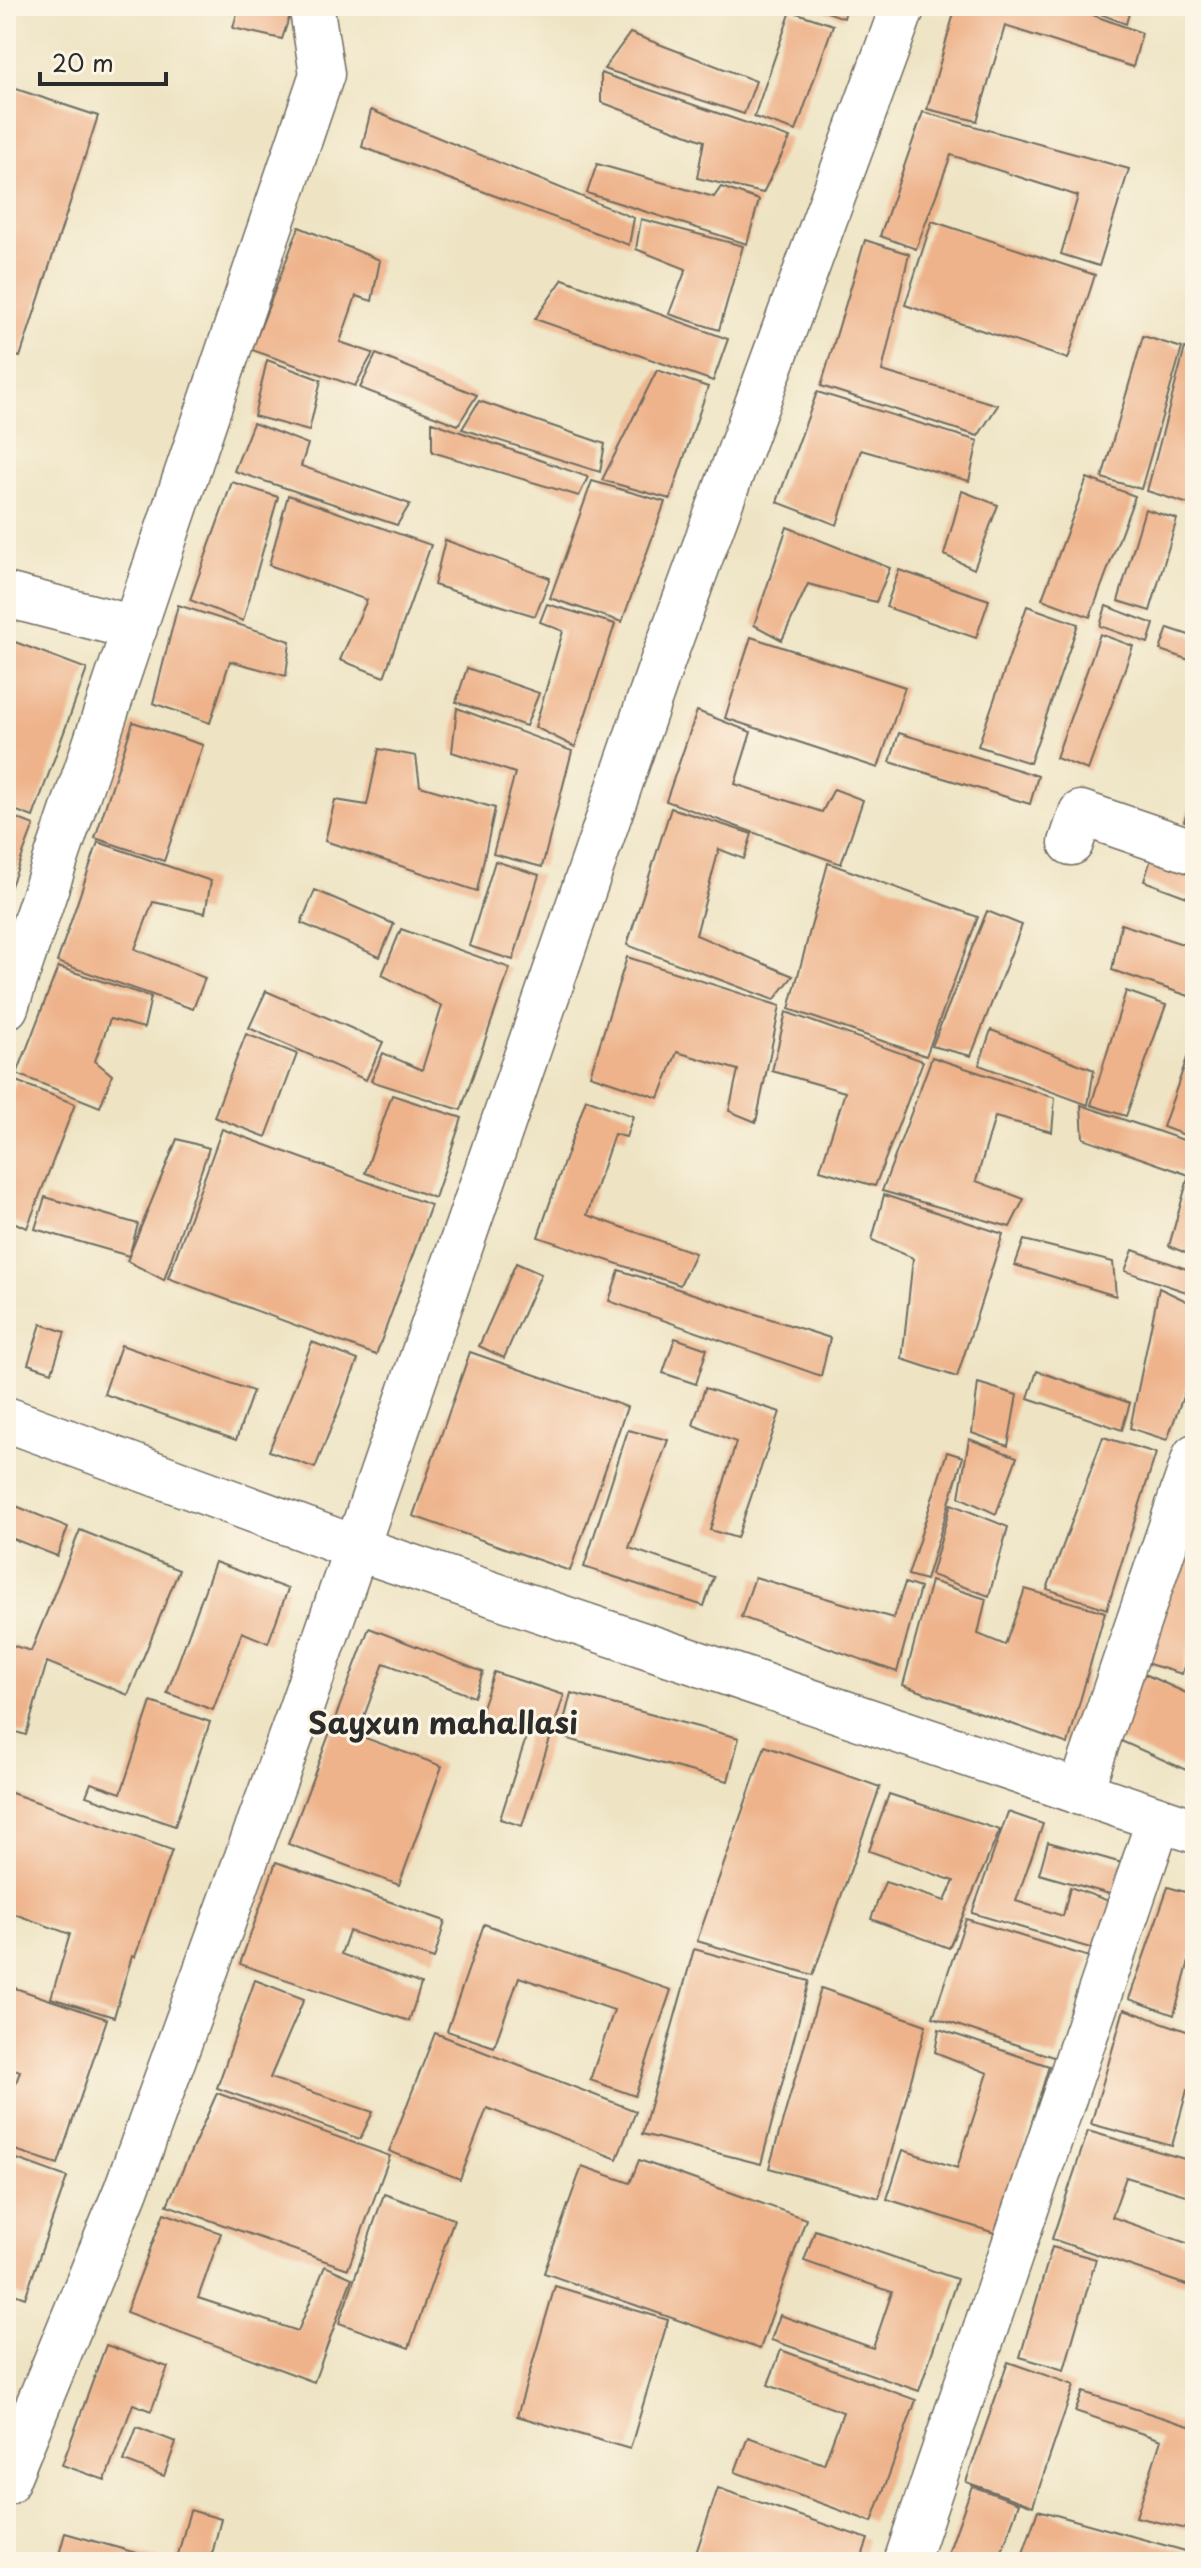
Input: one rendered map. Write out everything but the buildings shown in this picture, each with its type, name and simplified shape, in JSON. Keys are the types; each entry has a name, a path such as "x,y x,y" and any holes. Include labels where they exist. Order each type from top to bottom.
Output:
{"street":[{"path":"6,1007 322,74 313,6"},
{"path":"6,2483 126,2190 300,1711 663,660 903,6"},
{"path":"6,595 135,628"},
{"path":"1071,843 1081,813 1195,852"},
{"path":"6,1419 356,1548 1177,1825 906,2562"},
{"path":"1080,1793 1195,1456"}],"district":[{"name":"Sayxun mahallasi","path":"443,1724"}]}
